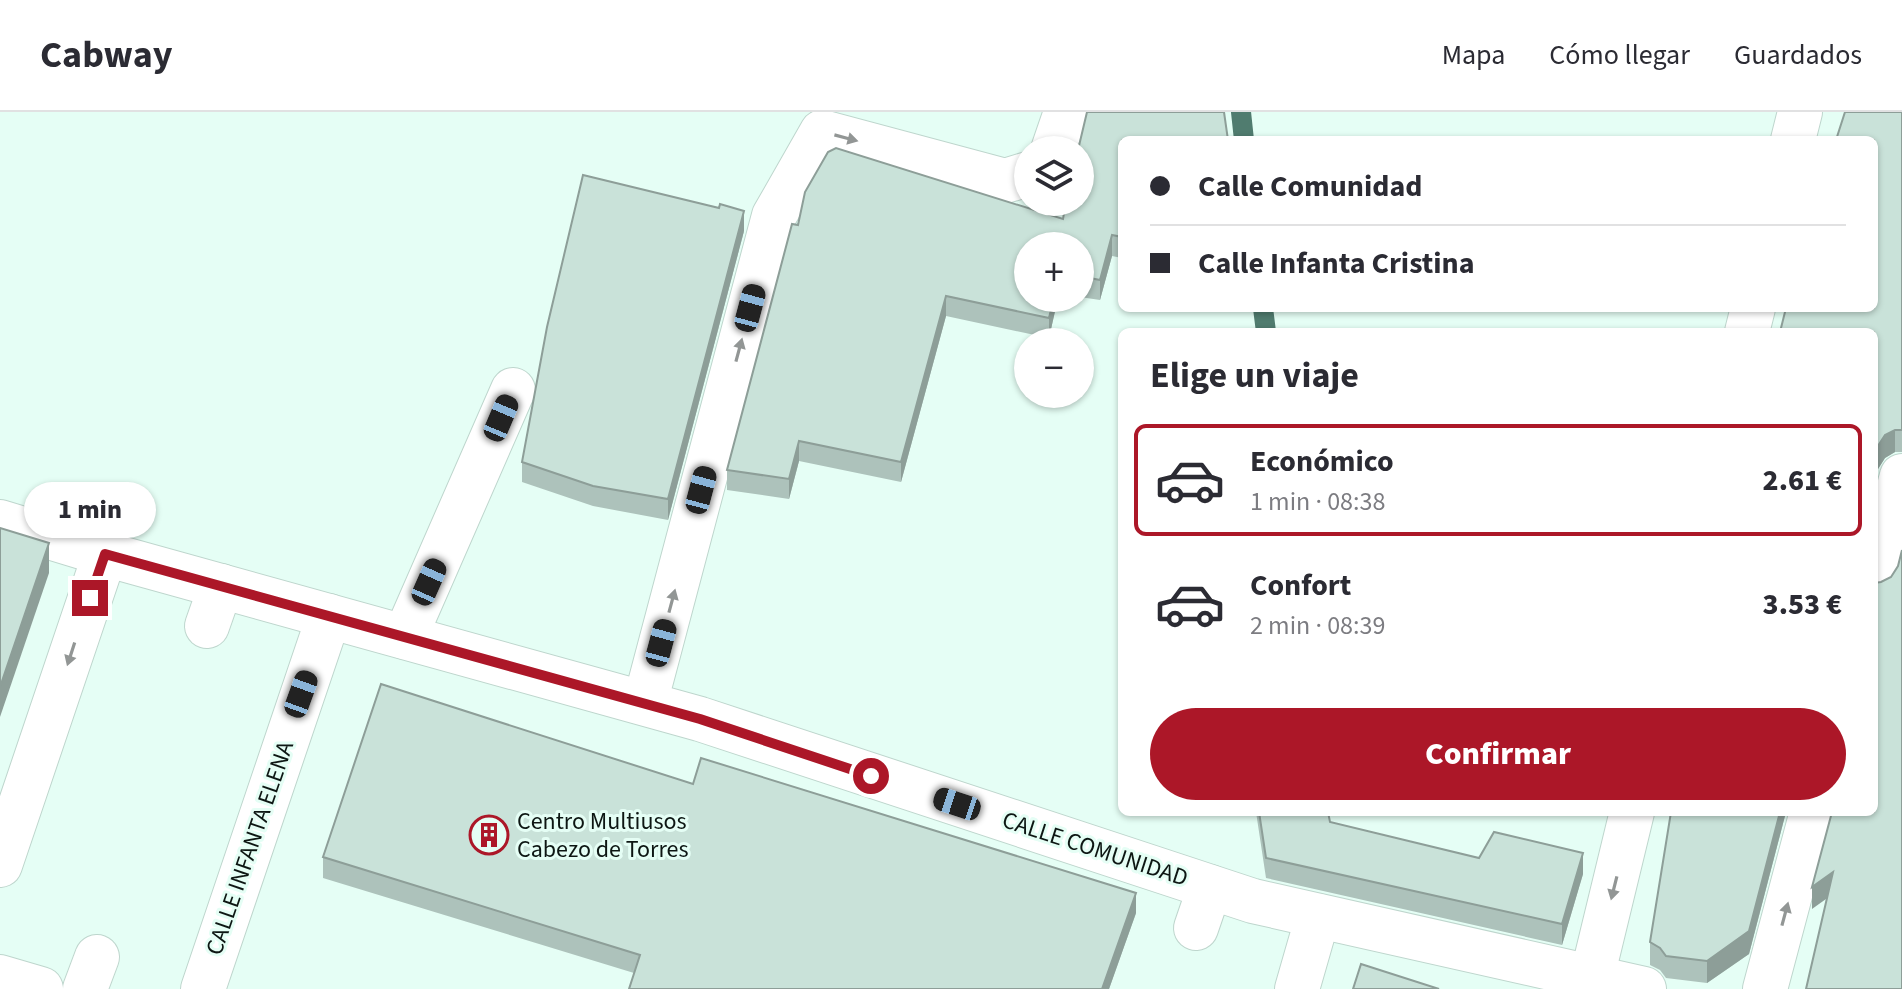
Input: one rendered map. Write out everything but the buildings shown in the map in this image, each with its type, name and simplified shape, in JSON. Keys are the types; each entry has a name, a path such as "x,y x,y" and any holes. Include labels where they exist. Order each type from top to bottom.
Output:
{"street":[{"path":"1058,136 1066,112"},
{"path":"1794,136 1800,112"},
{"path":"645,703 774,216 822,132 1005,181 1014,178"},
{"path":"405,637 513,390"},
{"path":"1878,566 1902,476"},
{"name":"CALLE COMUNIDAD","path":"0,522 105,554 214,606 329,616 645,703 1253,901 1644,989"},
{"path":"0,865 105,554"},
{"name":"CALLE INFANTA ELENA","path":"203,989 329,616"},
{"path":"1592,977 1631,816"},
{"path":"1765,989 1811,816"},
{"path":"1196,928 1210,887"},
{"path":"1297,989 1318,916"},
{"path":"0,977 41,989"}],"waterway":[{"path":"1241,112 1244,136"},
{"path":"1264,312 1266,328"}],"place":[{"name":"Centro Multiusos Cabezo de Torres","path":"489,835"}],"route":[{"path":"90,598 105,554 700,719 871,776"}]}
